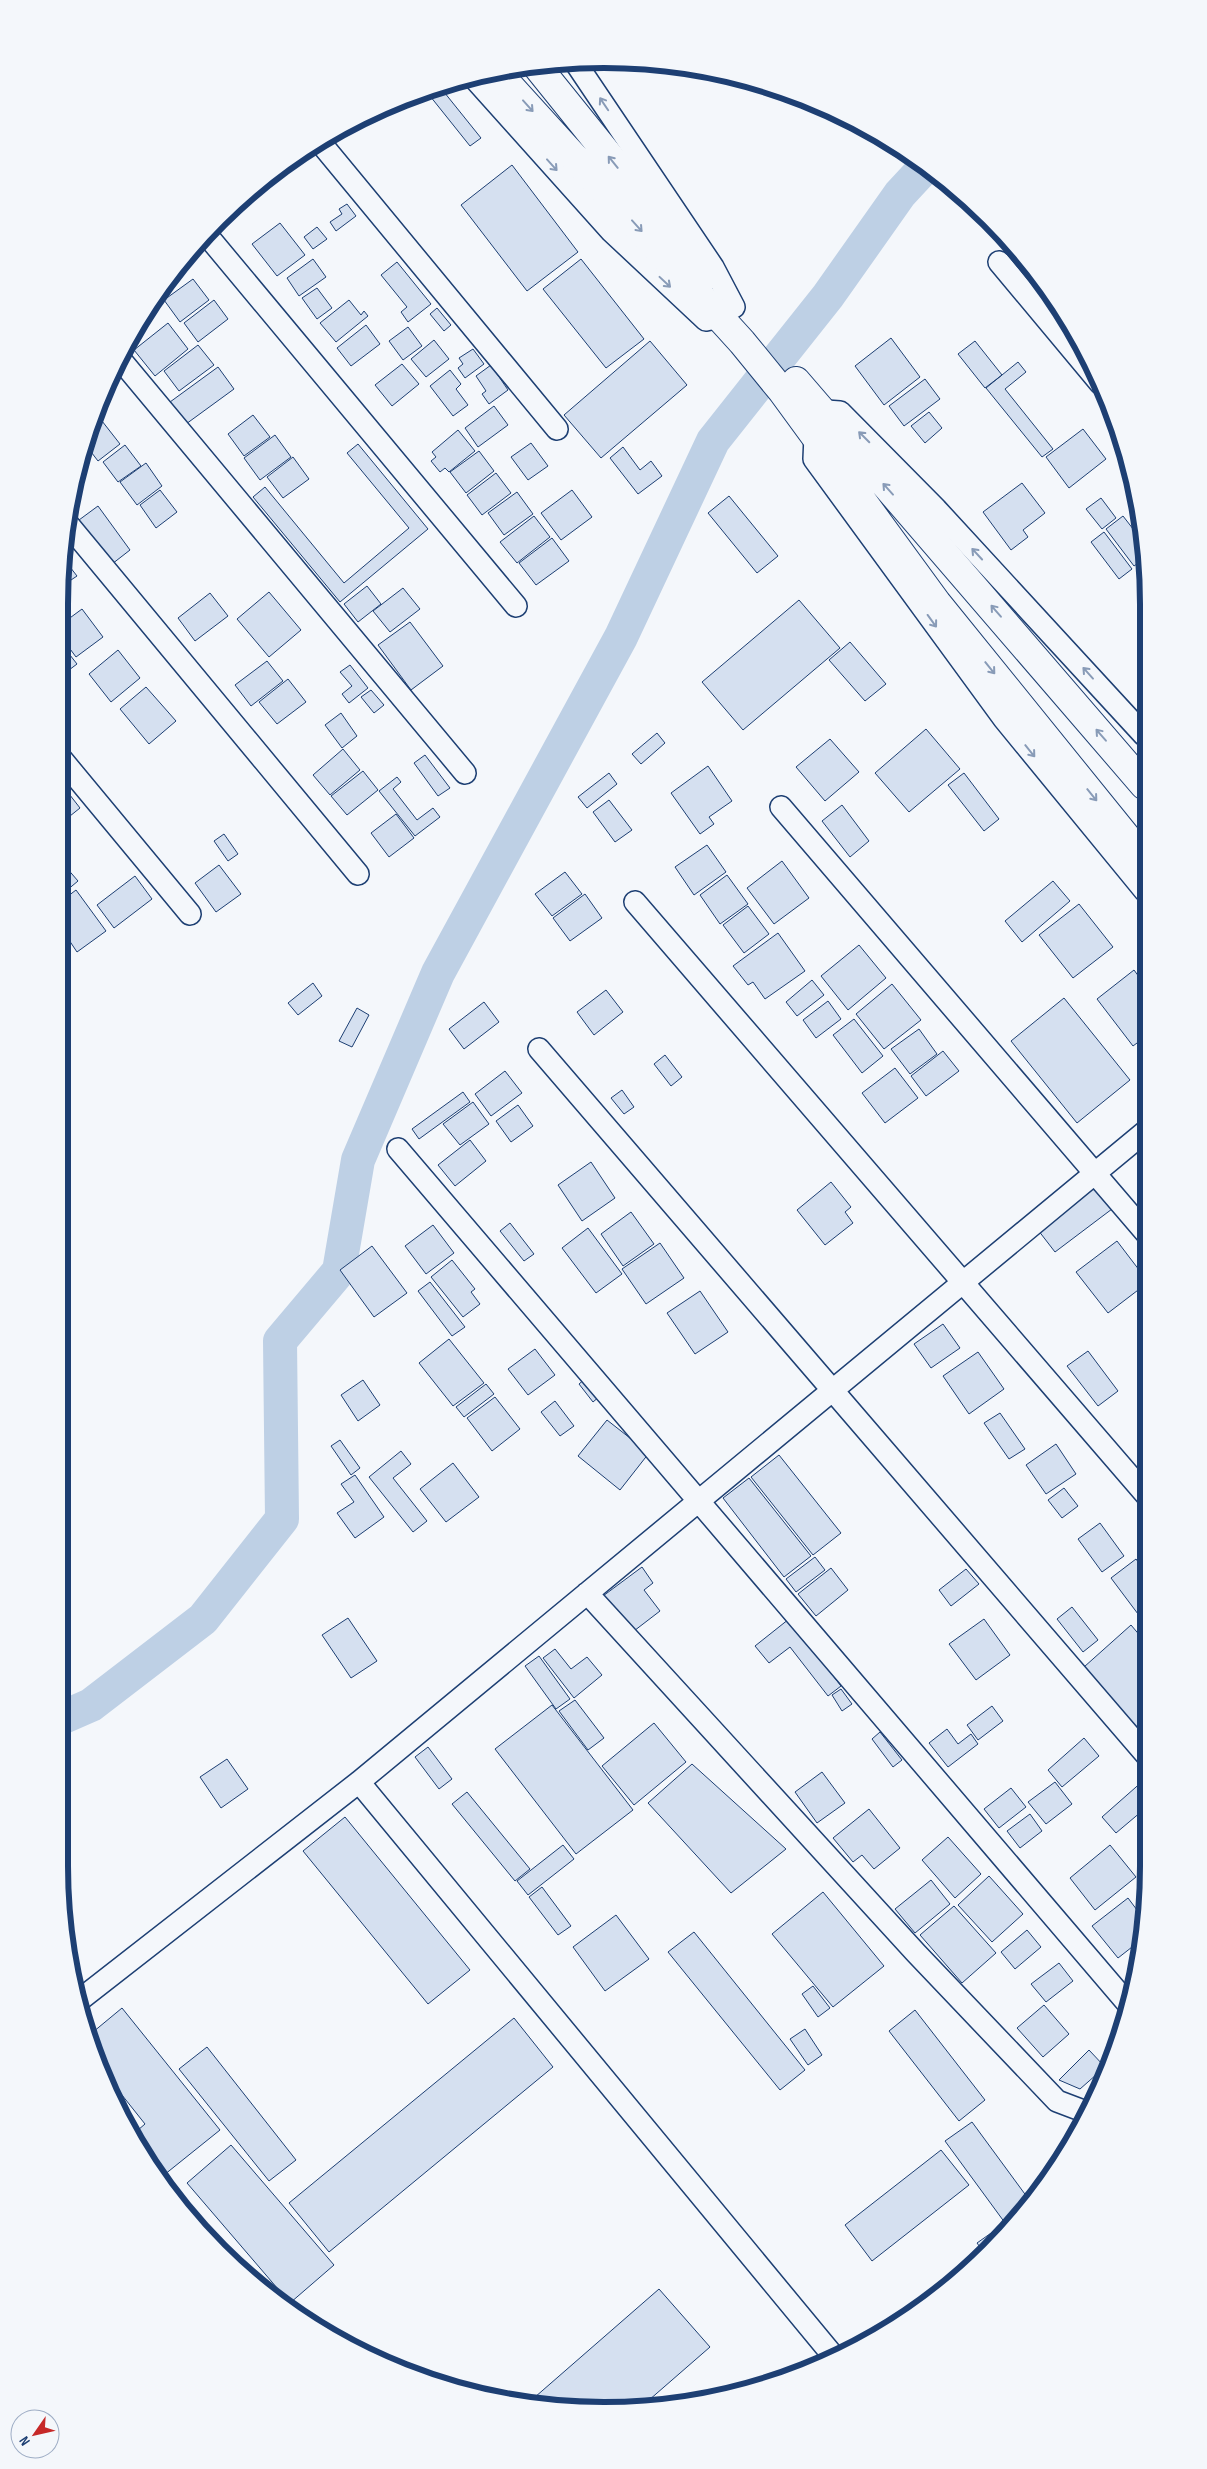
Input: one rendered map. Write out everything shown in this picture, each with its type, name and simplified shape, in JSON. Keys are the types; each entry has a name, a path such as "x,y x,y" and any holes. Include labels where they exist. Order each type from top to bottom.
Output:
{"main road":[{"path":"541,71 691,258 727,312"},
{"path":"502,77 727,312 818,423 1140,781"},
{"path":"818,423 937,603 1140,854"}],"street":[{"path":"478,83 611,231 706,320 727,312 713,267 579,69"},
{"path":"324,147 557,429"},
{"path":"210,239 516,606"},
{"path":"999,262 1081,360"},
{"path":"124,364 464,773"},
{"path":"1140,731 936,509 840,412 818,423 814,459 1004,719 1140,885"},
{"path":"73,530 358,874"},
{"path":"68,767 190,914"},
{"path":"781,807 1140,1226"},
{"path":"634,902 1140,1488"},
{"path":"539,1048 1140,1748"},
{"path":"84,1996 359,1782 1140,1136"},
{"path":"398,1149 1123,1998"},
{"path":"587,1593 916,1953 1057,2101 1080,2110"},
{"path":"359,1782 830,2351"}],"building":[{"path":"444,92 481,138 470,146 430,96"},
{"path":"512,165 578,252 527,291 461,205"},
{"path":"347,204 356,216 336,231 330,222 342,214 339,209"},
{"path":"280,223 305,255 277,276 252,244"},
{"path":"317,227 327,239 313,249 304,237"},
{"path":"313,259 326,277 299,296 287,278"},
{"path":"581,259 644,339 606,368 543,289"},
{"path":"397,262 431,304 408,322 401,312 407,307 381,275"},
{"path":"193,279 209,300 180,322 164,300"},
{"path":"317,288 332,308 317,319 302,298"},
{"path":"214,300 228,319 198,342 184,323"},
{"path":"349,300 361,315 364,311 368,316 336,342 320,323"},
{"path":"437,308 451,325 444,331 430,314"},
{"path":"168,323 188,349 155,376 134,350"},
{"path":"366,325 380,344 351,366 337,348"},
{"path":"408,327 422,346 403,360 389,341"},
{"path":"891,338 920,377 884,405 855,366"},
{"path":"434,340 449,359 426,377 411,359"},
{"path":"650,341 687,385 601,458 564,415"},
{"path":"975,341 1002,375 985,388 958,354"},
{"path":"198,345 214,365 179,391 164,371"},
{"path":"473,349 484,364 465,378 458,368 463,364 459,358"},
{"path":"1018,362 1026,372 1005,389 1053,449 1042,457 986,388"},
{"path":"402,364 419,384 392,406 375,385"},
{"path":"491,365 508,390 489,404 482,394 486,391 476,376"},
{"path":"218,367 234,389 186,424 170,402"},
{"path":"450,370 461,384 456,389 468,405 453,416 430,386"},
{"path":"925,379 940,399 904,426 889,406"},
{"path":"494,406 508,425 478,447 465,428"},
{"path":"929,412 942,428 925,443 911,426"},
{"path":"253,415 270,437 244,456 228,434"},
{"path":"102,421 120,444 98,461 90,451 99,423"},
{"path":"1083,429 1106,459 1069,488 1046,457"},
{"path":"458,430 475,451 449,472 445,468 440,472 431,461 436,457 432,452"},
{"path":"275,435 291,457 260,480 244,458"},
{"path":"531,443 548,466 528,480 511,457"},
{"path":"358,444 428,529 340,602 253,497 265,487 344,583 409,528 347,453"},
{"path":"125,445 141,466 118,482 103,462"},
{"path":"623,447 640,470 651,461 662,476 638,494 610,458"},
{"path":"479,451 494,471 466,493 450,472"},
{"path":"293,457 309,479 283,498 267,477"},
{"path":"146,463 162,486 137,505 120,482"},
{"path":"496,473 511,493 482,515 467,495"},
{"path":"1022,483 1045,513 1023,530 1028,537 1011,550 983,512"},
{"path":"160,490 177,512 156,528 140,505"},
{"path":"572,490 592,517 561,540 541,513"},
{"path":"517,492 533,514 504,535 488,513"},
{"path":"729,496 778,556 757,573 708,513"},
{"path":"1101,498 1116,518 1102,529 1086,509"},
{"path":"98,506 130,550 112,564 79,520"},
{"path":"534,516 550,537 517,563 500,542"},
{"path":"1123,516 1134,531 1138,563 1134,566 1106,529"},
{"path":"1104,532 1132,569 1119,579 1091,542"},
{"path":"552,538 569,561 536,585 519,563"},
{"path":"69,566 77,576 69,582"},
{"path":"367,586 381,604 358,622 344,604"},
{"path":"403,588 420,609 390,632 373,611"},
{"path":"269,592 301,630 269,657 237,619"},
{"path":"210,593 228,616 195,641 178,618"},
{"path":"799,600 840,648 743,730 702,682"},
{"path":"82,609 103,637 76,657 68,646 68,619"},
{"path":"410,622 443,666 411,690 378,645"},
{"path":"850,642 886,684 865,701 829,660"},
{"path":"118,650 140,678 111,702 89,674"},
{"path":"68,652 77,664 68,671"},
{"path":"267,661 283,681 251,706 235,685"},
{"path":"350,665 368,688 349,703 342,694 352,686 340,672"},
{"path":"288,679 306,702 277,724 259,702"},
{"path":"146,687 176,721 149,744 120,709"},
{"path":"371,690 384,705 374,713 361,697"},
{"path":"341,713 357,736 342,748 325,725"},
{"path":"926,729 960,769 909,812 875,773"},
{"path":"657,733 665,743 641,764 632,754"},
{"path":"830,739 859,772 825,801 796,767"},
{"path":"343,749 360,770 330,795 313,775"},
{"path":"425,755 450,788 438,796 414,763"},
{"path":"708,766 732,801 709,817 714,824 700,834 671,793"},
{"path":"363,771 378,790 347,815 331,796"},
{"path":"609,773 617,784 587,808 578,797"},
{"path":"964,773 999,819 984,831 948,785"},
{"path":"397,777 401,782 393,789 417,820 433,808 440,817 415,836 379,791"},
{"path":"68,793 80,808 68,818"},
{"path":"609,800 632,830 615,842 593,812"},
{"path":"842,805 869,841 850,857 822,821"},
{"path":"396,814 414,838 389,857 371,833"},
{"path":"224,834 238,854 228,861 214,841"},
{"path":"707,845 726,872 694,895 675,867"},
{"path":"782,861 809,898 774,924 747,888"},
{"path":"219,865 241,894 216,912 195,883"},
{"path":"68,869 78,881 68,889"},
{"path":"565,872 582,894 552,916 535,894"},
{"path":"727,875 748,904 720,924 700,895"},
{"path":"135,876 152,899 114,928 97,905"},
{"path":"1053,881 1070,901 1022,942 1005,921"},
{"path":"76,890 106,931 77,952 68,938 68,896"},
{"path":"585,894 602,918 570,941 553,918"},
{"path":"1079,904 1113,947 1073,978 1039,935"},
{"path":"748,906 769,934 744,953 723,925"},
{"path":"778,933 805,971 765,999 753,982 748,985 733,966"},
{"path":"859,945 886,978 848,1010 821,976"},
{"path":"1134,970 1140,978 1140,1041 1133,1046 1097,999"},
{"path":"812,980 824,995 797,1016 786,1002"},
{"path":"313,983 322,996 298,1015 288,1003"},
{"path":"892,984 921,1020 884,1049 856,1014"},
{"path":"606,990 623,1012 594,1035 577,1012"},
{"path":"1064,998 1130,1080 1077,1123 1011,1041"},
{"path":"828,1001 841,1019 816,1038 803,1020"},
{"path":"484,1002 499,1022 464,1049 449,1029"},
{"path":"357,1008 369,1015 352,1047 339,1041"},
{"path":"854,1019 883,1056 862,1073 833,1035"},
{"path":"919,1029 937,1054 910,1074 891,1049"},
{"path":"943,1051 959,1071 926,1096 911,1076"},
{"path":"665,1055 682,1077 671,1086 654,1064"},
{"path":"895,1068 918,1098 885,1123 862,1093"},
{"path":"505,1071 522,1093 491,1116 475,1094"},
{"path":"622,1090 634,1107 624,1114 611,1098"},
{"path":"463,1092 470,1102 419,1139 412,1129"},
{"path":"473,1102 489,1124 460,1145 443,1124"},
{"path":"518,1105 533,1126 511,1142 496,1121"},
{"path":"470,1140 486,1161 455,1186 438,1165"},
{"path":"591,1162 615,1198 582,1221 558,1185"},
{"path":"831,1182 851,1207 845,1212 853,1223 825,1245 797,1210"},
{"path":"1095,1187 1112,1209 1055,1252 1038,1230"},
{"path":"631,1212 654,1244 623,1266 601,1234"},
{"path":"510,1223 534,1254 524,1261 500,1231"},
{"path":"433,1225 454,1253 426,1274 405,1246"},
{"path":"588,1228 622,1274 596,1293 562,1248"},
{"path":"1117,1241 1140,1271 1140,1289 1108,1313 1076,1272"},
{"path":"660,1243 684,1278 646,1304 622,1269"},
{"path":"372,1246 407,1293 374,1317 340,1270"},
{"path":"452,1260 475,1289 471,1292 480,1304 463,1317 431,1277"},
{"path":"430,1282 465,1327 452,1336 418,1291"},
{"path":"700,1291 728,1332 695,1354 667,1313"},
{"path":"943,1324 960,1348 931,1368 914,1344"},
{"path":"449,1339 484,1383 453,1406 419,1363"},
{"path":"535,1349 555,1375 528,1395 508,1369"},
{"path":"1088,1351 1118,1391 1098,1406 1067,1366"},
{"path":"978,1352 1004,1389 969,1414 943,1376"},
{"path":"586,1378 600,1396 593,1402 579,1384"},
{"path":"363,1380 380,1405 358,1421 341,1395"},
{"path":"486,1384 494,1394 464,1417 456,1407"},
{"path":"495,1397 520,1429 492,1451 467,1418"},
{"path":"555,1401 574,1426 560,1436 541,1412"},
{"path":"1000,1413 1025,1449 1009,1459 984,1423"},
{"path":"607,1420 649,1453 620,1490 578,1456"},
{"path":"340,1440 360,1468 351,1475 331,1446"},
{"path":"1056,1444 1076,1474 1046,1494 1026,1465"},
{"path":"401,1451 411,1464 393,1478 427,1521 413,1532 369,1477"},
{"path":"779,1455 841,1533 813,1555 751,1477"},
{"path":"453,1463 479,1497 446,1522 420,1489"},
{"path":"355,1475 384,1517 355,1538 337,1513 354,1502 341,1484"},
{"path":"749,1478 811,1556 784,1577 723,1498"},
{"path":"1064,1488 1078,1506 1062,1518 1048,1500"},
{"path":"1100,1523 1124,1556 1102,1572 1078,1539"},
{"path":"815,1557 825,1570 796,1592 786,1579"},
{"path":"1136,1559 1140,1564 1140,1612 1138,1614 1111,1578"},
{"path":"642,1567 653,1583 644,1590 660,1611 630,1634 603,1596"},
{"path":"831,1568 848,1590 816,1616 798,1594"},
{"path":"966,1569 979,1584 951,1606 939,1590"},
{"path":"1072,1607 1098,1640 1083,1652 1057,1619"},
{"path":"348,1618 377,1661 351,1678 322,1635"},
{"path":"789,1619 841,1686 828,1696 790,1647 769,1663 755,1646"},
{"path":"984,1619 1010,1655 976,1680 949,1644"},
{"path":"1131,1625 1140,1636 1140,1731 1084,1667"},
{"path":"555,1649 571,1669 587,1657 602,1675 574,1698 543,1658"},
{"path":"539,1656 570,1699 556,1709 525,1666"},
{"path":"841,1689 852,1704 842,1711 832,1695"},
{"path":"575,1700 604,1738 588,1750 559,1711"},
{"path":"552,1705 633,1810 576,1854 495,1749"},
{"path":"992,1706 1003,1721 978,1740 967,1725"},
{"path":"654,1723 686,1762 634,1805 602,1766"},
{"path":"947,1729 958,1744 971,1734 978,1744 948,1767 929,1743"},
{"path":"880,1732 902,1760 893,1767 872,1739"},
{"path":"1084,1738 1099,1756 1062,1787 1048,1770"},
{"path":"428,1747 452,1779 439,1789 415,1757"},
{"path":"227,1759 248,1789 221,1808 200,1777"},
{"path":"692,1764 786,1849 731,1893 648,1803"},
{"path":"822,1772 845,1803 817,1823 795,1792"},
{"path":"1055,1782 1072,1804 1046,1824 1028,1802"},
{"path":"1140,1784 1140,1813 1116,1833 1102,1817"},
{"path":"1011,1788 1026,1807 999,1828 984,1809"},
{"path":"467,1792 530,1869 515,1881 452,1804"},
{"path":"869,1809 900,1848 874,1869 862,1855 853,1862 833,1838"},
{"path":"1030,1814 1042,1831 1020,1848 1007,1831"},
{"path":"345,1817 470,1970 428,2004 303,1851"},
{"path":"948,1837 981,1874 955,1898 922,1860"},
{"path":"563,1845 574,1859 528,1895 517,1881"},
{"path":"1110,1845 1136,1877 1095,1910 1070,1878"},
{"path":"989,1876 1023,1914 992,1942 958,1905"},
{"path":"931,1880 950,1904 915,1933 895,1909"},
{"path":"542,1887 571,1926 558,1935 529,1897"},
{"path":"823,1892 884,1966 833,2007 772,1934"},
{"path":"1128,1898 1137,1910 1133,1946 1118,1958 1092,1926"},
{"path":"954,1906 996,1953 962,1983 920,1935"},
{"path":"616,1915 649,1959 605,1991 573,1947"},
{"path":"1027,1930 1041,1947 1015,1969 1001,1952"},
{"path":"694,1932 805,2070 780,2090 668,1952"},
{"path":"1059,1963 1073,1981 1046,2002 1031,1984"},
{"path":"813,1986 830,2008 818,2017 802,1994"},
{"path":"1044,2005 1069,2034 1043,2057 1017,2028"},
{"path":"122,2008 220,2130 165,2174 137,2131 145,2124 115,2087 94,2031"},
{"path":"915,2010 985,2100 959,2121 889,2031"},
{"path":"514,2018 553,2067 329,2252 289,2203"},
{"path":"805,2029 822,2055 808,2065 790,2039"},
{"path":"207,2047 296,2160 269,2181 179,2069"},
{"path":"1089,2050 1102,2064 1098,2073 1080,2089 1059,2080"},
{"path":"972,2122 1026,2196 1004,2221 945,2141"},
{"path":"231,2145 334,2265 292,2301 284,2296 187,2183"},
{"path":"941,2150 969,2185 872,2261 845,2225"},
{"path":"994,2231 995,2232 980,2247 977,2243"},
{"path":"659,2289 710,2347 650,2399 604,2402 535,2397"}],"waterway":[{"path":"68,1715 91,1705 203,1619 282,1519 280,1341 339,1271 358,1160 438,973 621,637 713,441 828,296 900,194 921,172"}]}
